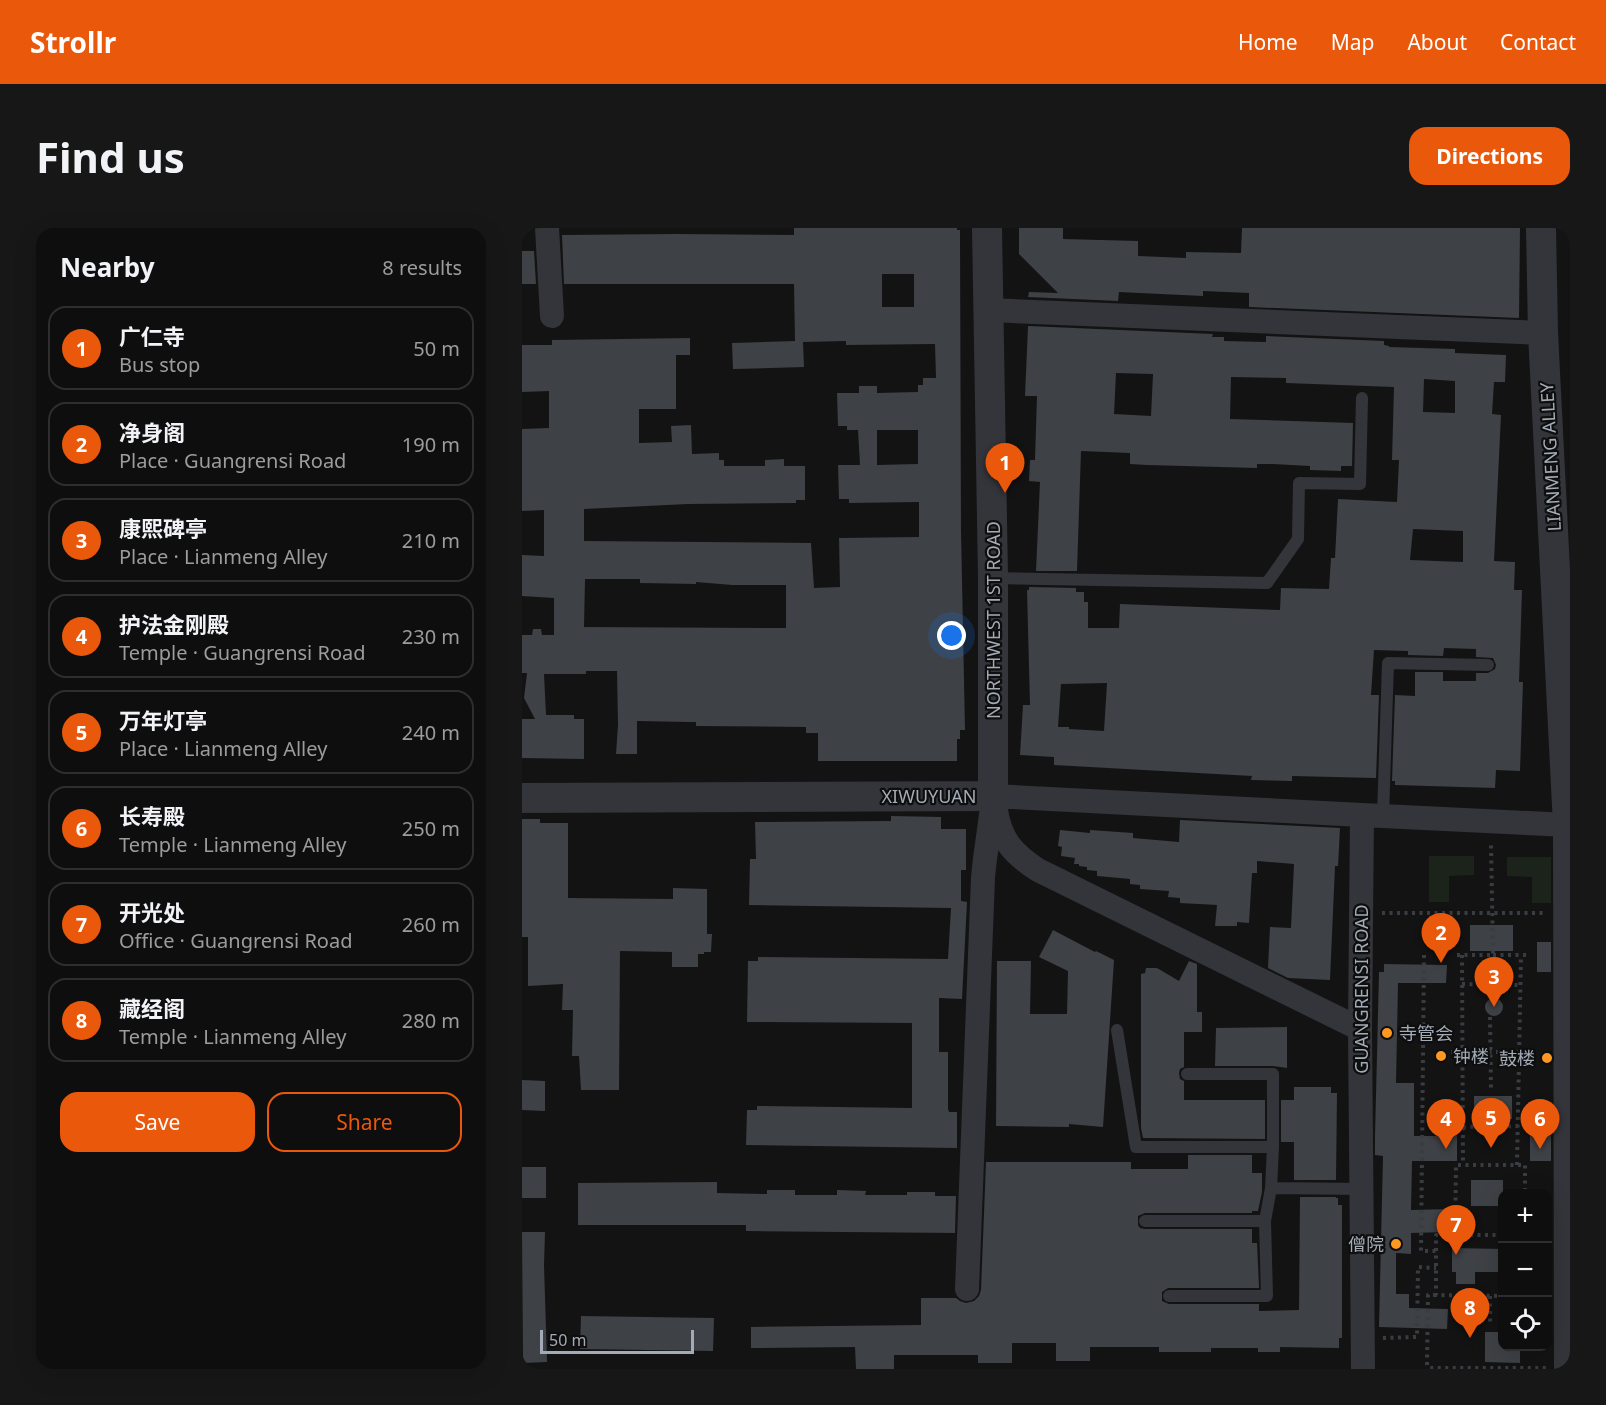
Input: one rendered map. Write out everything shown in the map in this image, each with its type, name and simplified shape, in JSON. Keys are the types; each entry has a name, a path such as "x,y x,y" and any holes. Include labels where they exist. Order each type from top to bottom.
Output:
{"street":[{"path":"547,228 552,316"},
{"name":"NORTHWEST 1ST ROAD","path":"987,228 993,578 993,796"},
{"name":"LIANMENG ALLEY","path":"1541,228 1568,825 1561,1368"},
{"path":"988,310 1544,333"},
{"path":"967,1289 982,878 993,796 1568,825"},
{"name":"XIWUYUAN","path":"522,798 993,796 998,823 1004,837 1013,851 1038,870 1360,1029"},
{"name":"GUANGRENSI ROAD","path":"1363,1369 1361,913 1373,815"}],"lane":[{"path":"993,578 1267,583 1298,539 1299,483 1359,484 1362,398"},
{"path":"1373,815 1388,663 1488,665"},
{"path":"1117,1030 1136,1147 1273,1147"},
{"path":"1169,1296 1267,1296 1265,1221 1271,1188 1273,1074 1188,1074"},
{"path":"1271,1188 1362,1189"},
{"path":"1145,1221 1265,1221"}],"path":[{"path":"1490,821 1493,955"},
{"path":"1361,913 1568,913"},
{"path":"1424,955 1420,1251 1436,1251"},
{"path":"1462,1165 1460,1146 1462,984 1460,955 1529,955"},
{"path":"1517,1165 1520,1146 1518,1126 1521,955"},
{"path":"1462,984 1520,985"},
{"path":"1491,984 1491,992"},
{"path":"1490,1020 1491,1090"},
{"path":"1451,1052 1532,1052"},
{"path":"1491,1126 1491,1144"},
{"path":"1462,1127 1518,1126"},
{"path":"1455,1248 1456,1165 1525,1165 1525,1189"},
{"path":"1448,1218 1455,1218"},
{"path":"1436,1295 1436,1235 1498,1235"},
{"path":"1490,1235 1490,1242"},
{"path":"1362,1338 1417,1337 1418,1267 1436,1268"},
{"path":"1498,1296 1428,1295 1427,1365 1430,1368 1561,1368"},
{"path":"1490,1296 1490,1326"}],"shaded area":[{"path":"1429,856 1474,856 1474,875 1449,876 1449,902 1429,902"},
{"path":"1507,857 1551,857 1551,903 1532,903 1532,877 1507,876"}],"building":[{"path":"794,228 957,228 960,230 961,530 965,730 960,730 960,739 957,739 957,761 818,761 818,733 806,733 806,727 696,726 696,722 637,721 637,754 616,754 617,671 544,674 546,715 574,715 574,719 584,719 584,759 522,758 522,719 535,719 524,698 527,673 522,673 522,635 532,635 533,629 541,629 542,635 554,635 554,598 522,596 522,555 544,556 544,510 522,511 522,429 549,428 549,391 522,392 522,345 552,345 552,340 690,338 690,355 676,355 676,409 639,409 639,443 672,442 671,426 691,425 692,454 719,453 719,460 724,460 724,466 765,466 765,460 784,459 784,466 805,466 805,500 796,500 796,503 688,504 584,509 584,541 811,543 814,588 840,587 839,538 919,537 919,502 849,503 849,499 839,499 838,465 860,465 858,430 847,430 847,426 838,426 837,393 859,393 859,386 877,386 877,393 918,392 918,385 923,385 923,378 936,378 935,344 846,345 846,341 803,342 804,367 733,369 732,343 795,341 794,284 564,284 562,235 794,235","holes":["882,274 914,274 914,307 882,307","877,430 918,430 918,464 877,465","585,579 640,579 640,583 786,585 786,628 584,627"]},
{"path":"1019,228 1063,228 1063,239 1138,241 1138,256 1186,258 1186,252 1241,253 1242,228 1520,228 1519,318 1249,307 1249,293 1203,291 1203,296 1119,292 1118,301 1028,297 1029,292 1058,293 1019,254"},
{"path":"522,251 534,251 536,284 522,284"},
{"path":"1028,326 1213,334 1212,337 1224,337 1224,341 1266,342 1266,336 1384,341 1384,345 1389,347 1455,349 1455,353 1506,355 1505,382 1494,382 1492,414 1501,415 1494,561 1515,562 1514,590 1522,590 1519,682 1523,682 1520,771 1496,770 1495,788 1395,785 1395,781 1392,781 1395,695 1415,696 1415,672 1443,672 1443,681 1476,681 1476,673 1488,673 1495,669 1496,665 1493,658 1476,657 1476,649 1444,648 1443,656 1408,655 1408,651 1374,650 1371,695 1379,695 1376,778 1292,776 1292,781 1251,780 1252,776 1054,765 1054,757 1020,755 1023,705 1030,705 1027,590 1029,587 1076,588 1076,592 1084,592 1084,602 1088,602 1088,628 1119,628 1120,604 1280,610 1281,588 1329,589 1331,558 1335,558 1338,499 1397,502 1399,460 1392,460 1394,387 1286,383 1286,378 1231,377 1230,419 1353,423 1352,466 1341,466 1341,471 1310,470 1310,466 1273,464 1257,464 1257,468 1147,465 1130,464 1130,453 1081,451 1077,571 1036,571 1040,482 1029,481 1030,460 1035,460 1037,396 1025,396","holes":["1116,373 1153,374 1151,416 1114,414","1424,379 1455,381 1455,413 1423,412","1413,529 1463,531 1463,562 1410,560","1107,683 1104,731 1058,727 1061,684"]},
{"path":"891,816 941,817 941,829 966,829 966,870 961,870 961,901 967,902 962,999 939,998 939,1052 948,1052 948,1109 949,1112 957,1112 957,1148 746,1145 747,1110 757,1110 757,1106 912,1108 912,1023 747,1022 748,961 758,961 758,957 948,959 951,908 749,905 750,859 756,859 755,822 891,821"},
{"path":"522,819 540,819 540,823 568,823 568,898 673,899 673,888 707,889 707,934 712,934 711,952 698,954 698,967 672,967 672,952 620,951 619,1090 581,1090 579,1056 572,1056 573,1010 562,1010 563,984 528,986 528,937 522,937"},
{"path":"1180,820 1340,828 1338,866 1335,866 1330,980 1288,978 1268,968 1270,927 1291,928 1294,864 1257,861 1257,873 1252,873 1249,923 1237,922 1237,926 1215,926 1217,905 1180,903 1180,898 1168,897 1169,891 1140,889 1140,885 1130,884 1130,879 1097,876 1097,871 1087,870 1087,867 1074,864 1075,858 1061,856 1062,847 1058,846 1060,830 1133,833 1133,838 1179,842"},
{"path":"1470,925 1513,925 1513,951 1470,951"},
{"path":"1053,930 1114,960 1103,1127 1069,1124 1069,1127 996,1126 997,961 1031,961 1030,1014 1067,1014 1068,971 1039,957"},
{"path":"1537,942 1551,942 1551,972 1537,972"},
{"path":"1189,961 1197,964 1197,1012 1202,1012 1202,1032 1184,1032 1184,1067 1179,1073 1180,1079 1184,1081 1184,1100 1265,1100 1265,1139 1143,1138 1141,1128 1141,974 1145,973 1146,968 1157,968 1179,981"},
{"path":"1384,964 1447,965 1446,983 1398,983 1396,1083 1414,1083 1414,1136 1457,1136 1457,1161 1412,1161 1411,1210 1449,1209 1449,1232 1411,1233 1411,1254 1396,1253 1396,1294 1409,1294 1409,1308 1448,1309 1447,1329 1379,1327 1383,1156 1375,1155 1375,1137 1379,972 1384,972"},
{"path":"1494,998 1500,1001 1503,1007 1500,1013 1494,1016 1488,1013 1485,1007 1488,1001"},
{"path":"1287,1027 1287,1068 1215,1066 1216,1028"},
{"path":"522,1080 545,1081 545,1111 522,1110"},
{"path":"1294,1087 1331,1087 1331,1093 1337,1093 1336,1180 1294,1180 1294,1142 1281,1142 1281,1100 1294,1100"},
{"path":"1474,1096 1512,1096 1512,1119 1474,1119"},
{"path":"1530,1136 1551,1136 1551,1161 1530,1161"},
{"path":"1188,1155 1252,1155 1252,1173 1262,1173 1262,1192 1258,1211 1252,1211 1252,1213 1145,1213 1138,1216 1138,1225 1145,1229 1252,1229 1252,1243 1257,1243 1259,1288 1168,1288 1162,1292 1162,1301 1169,1304 1259,1304 1259,1311 1299,1310 1300,1197 1336,1197 1338,1205 1342,1205 1342,1338 1339,1338 1339,1348 1280,1347 1280,1352 1258,1352 1258,1348 1211,1348 1211,1352 1159,1352 1159,1347 1090,1347 1090,1361 1056,1361 1056,1343 1012,1343 1012,1363 978,1363 978,1355 894,1355 894,1369 856,1369 855,1347 751,1348 751,1327 921,1325 921,1298 956,1298 966,1303 974,1301 981,1290 986,1162 1131,1162 1131,1169 1188,1169"},
{"path":"522,1167 546,1167 546,1198 522,1198"},
{"path":"1471,1180 1503,1180 1503,1189 1498,1189 1498,1206 1471,1206"},
{"path":"717,1182 717,1193 767,1194 767,1190 795,1190 795,1195 837,1195 837,1190 866,1191 865,1195 935,1192 935,1196 956,1196 955,1233 746,1231 746,1225 578,1225 578,1183"},
{"path":"522,1232 545,1232 547,1362 523,1363"},
{"path":"1452,1248 1498,1249 1498,1272 1475,1272 1475,1284 1456,1284 1456,1272 1452,1272"},
{"path":"581,1316 714,1318 713,1351 580,1349"},
{"path":"1485,1332 1498,1332 1498,1351 1520,1351 1520,1363 1485,1362"}],"place":[{"name":"广仁寺","path":"1005,493"},
{"name":"净身阁","path":"1441,963"},
{"name":"康熙碑亭","path":"1494,1007"},
{"name":"寺管会","path":"1387,1033"},
{"name":"钟楼","path":"1441,1056"},
{"name":"鼓楼","path":"1547,1058"},
{"name":"万年灯亭","path":"1491,1148"},
{"name":"护法金刚殿","path":"1446,1149"},
{"name":"长寿殿","path":"1540,1149"},
{"name":"僧院","path":"1396,1244"},
{"name":"开光处","path":"1456,1255"},
{"name":"藏经阁","path":"1470,1338"}]}
